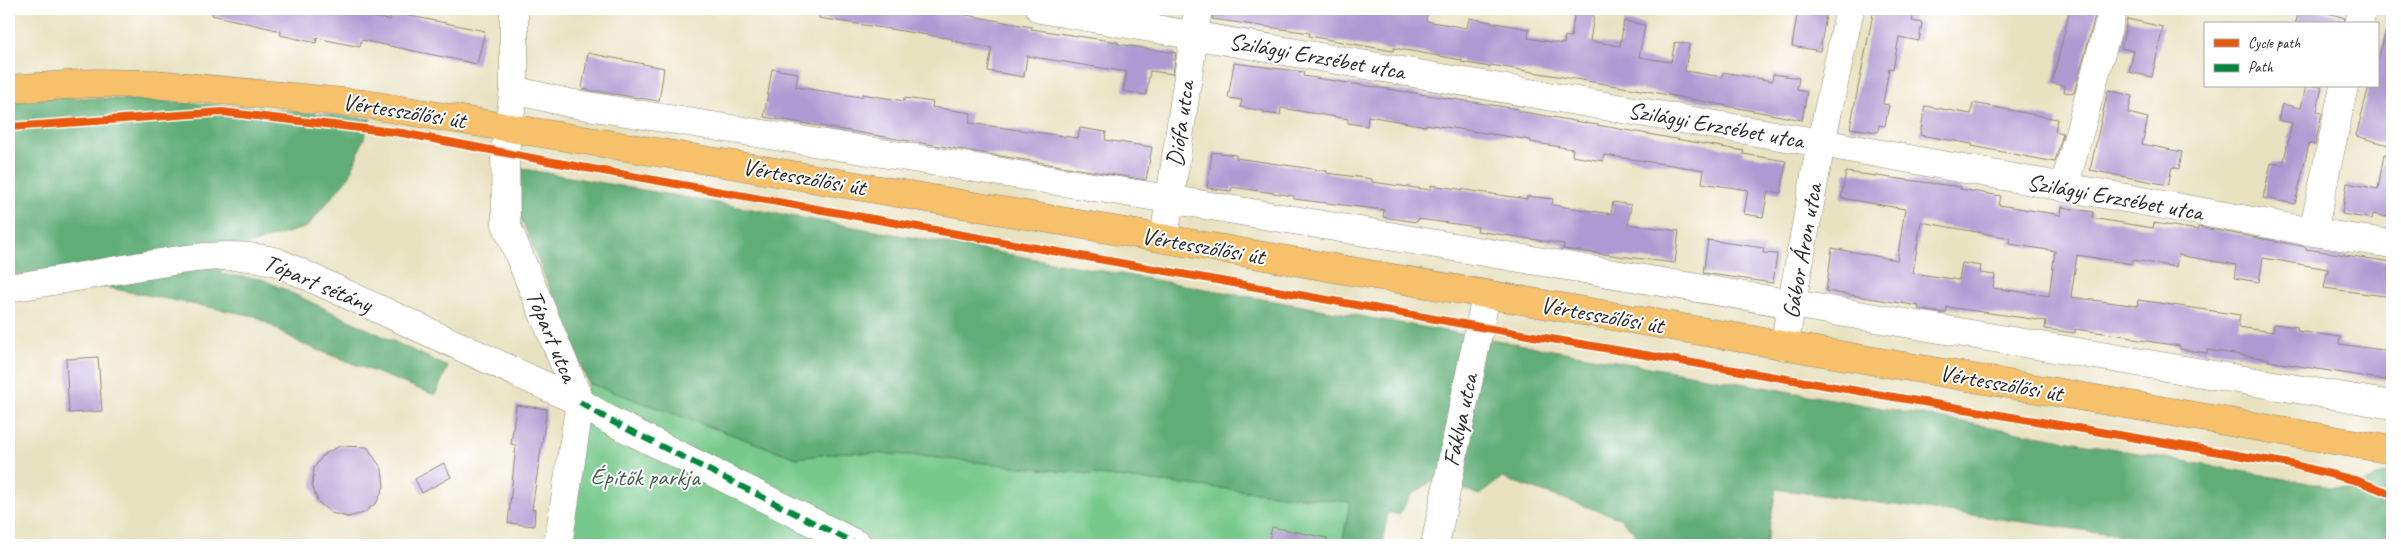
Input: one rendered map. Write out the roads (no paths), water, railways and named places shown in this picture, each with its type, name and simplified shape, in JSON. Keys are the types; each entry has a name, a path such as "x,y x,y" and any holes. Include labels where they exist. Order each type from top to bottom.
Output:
{"main road":[{"name":"Vértesszőlősi út","path":"9,89 94,83 174,85 365,104 745,166 1164,240 2392,450"}],"street":[{"name":"Tópart utca","path":"514,9 514,90 504,172 506,224 580,402 558,545"},
{"name":"Szilágyi Erzsébet utca","path":"1040,9 1196,22 1821,143 2064,188 2392,244"},
{"name":"Gábor Áron utca","path":"1784,346 1821,143 1850,9"},
{"path":"2064,188 2113,9"},
{"path":"2360,22 2363,9"},
{"name":"Diófa utca","path":"1164,240 1196,22"},
{"path":"2313,232 2344,88"},
{"name":"Vértesszőlősi út","path":"514,90 569,103 1169,199 2392,405"},
{"name":"Tópart sétány","path":"9,288 179,259 259,257 296,270 580,402 609,420 858,545"},
{"name":"Fáklya utca","path":"1434,545 1486,295"}],"park label":[{"name":"Építők parkja","path":"645,477"}]}
